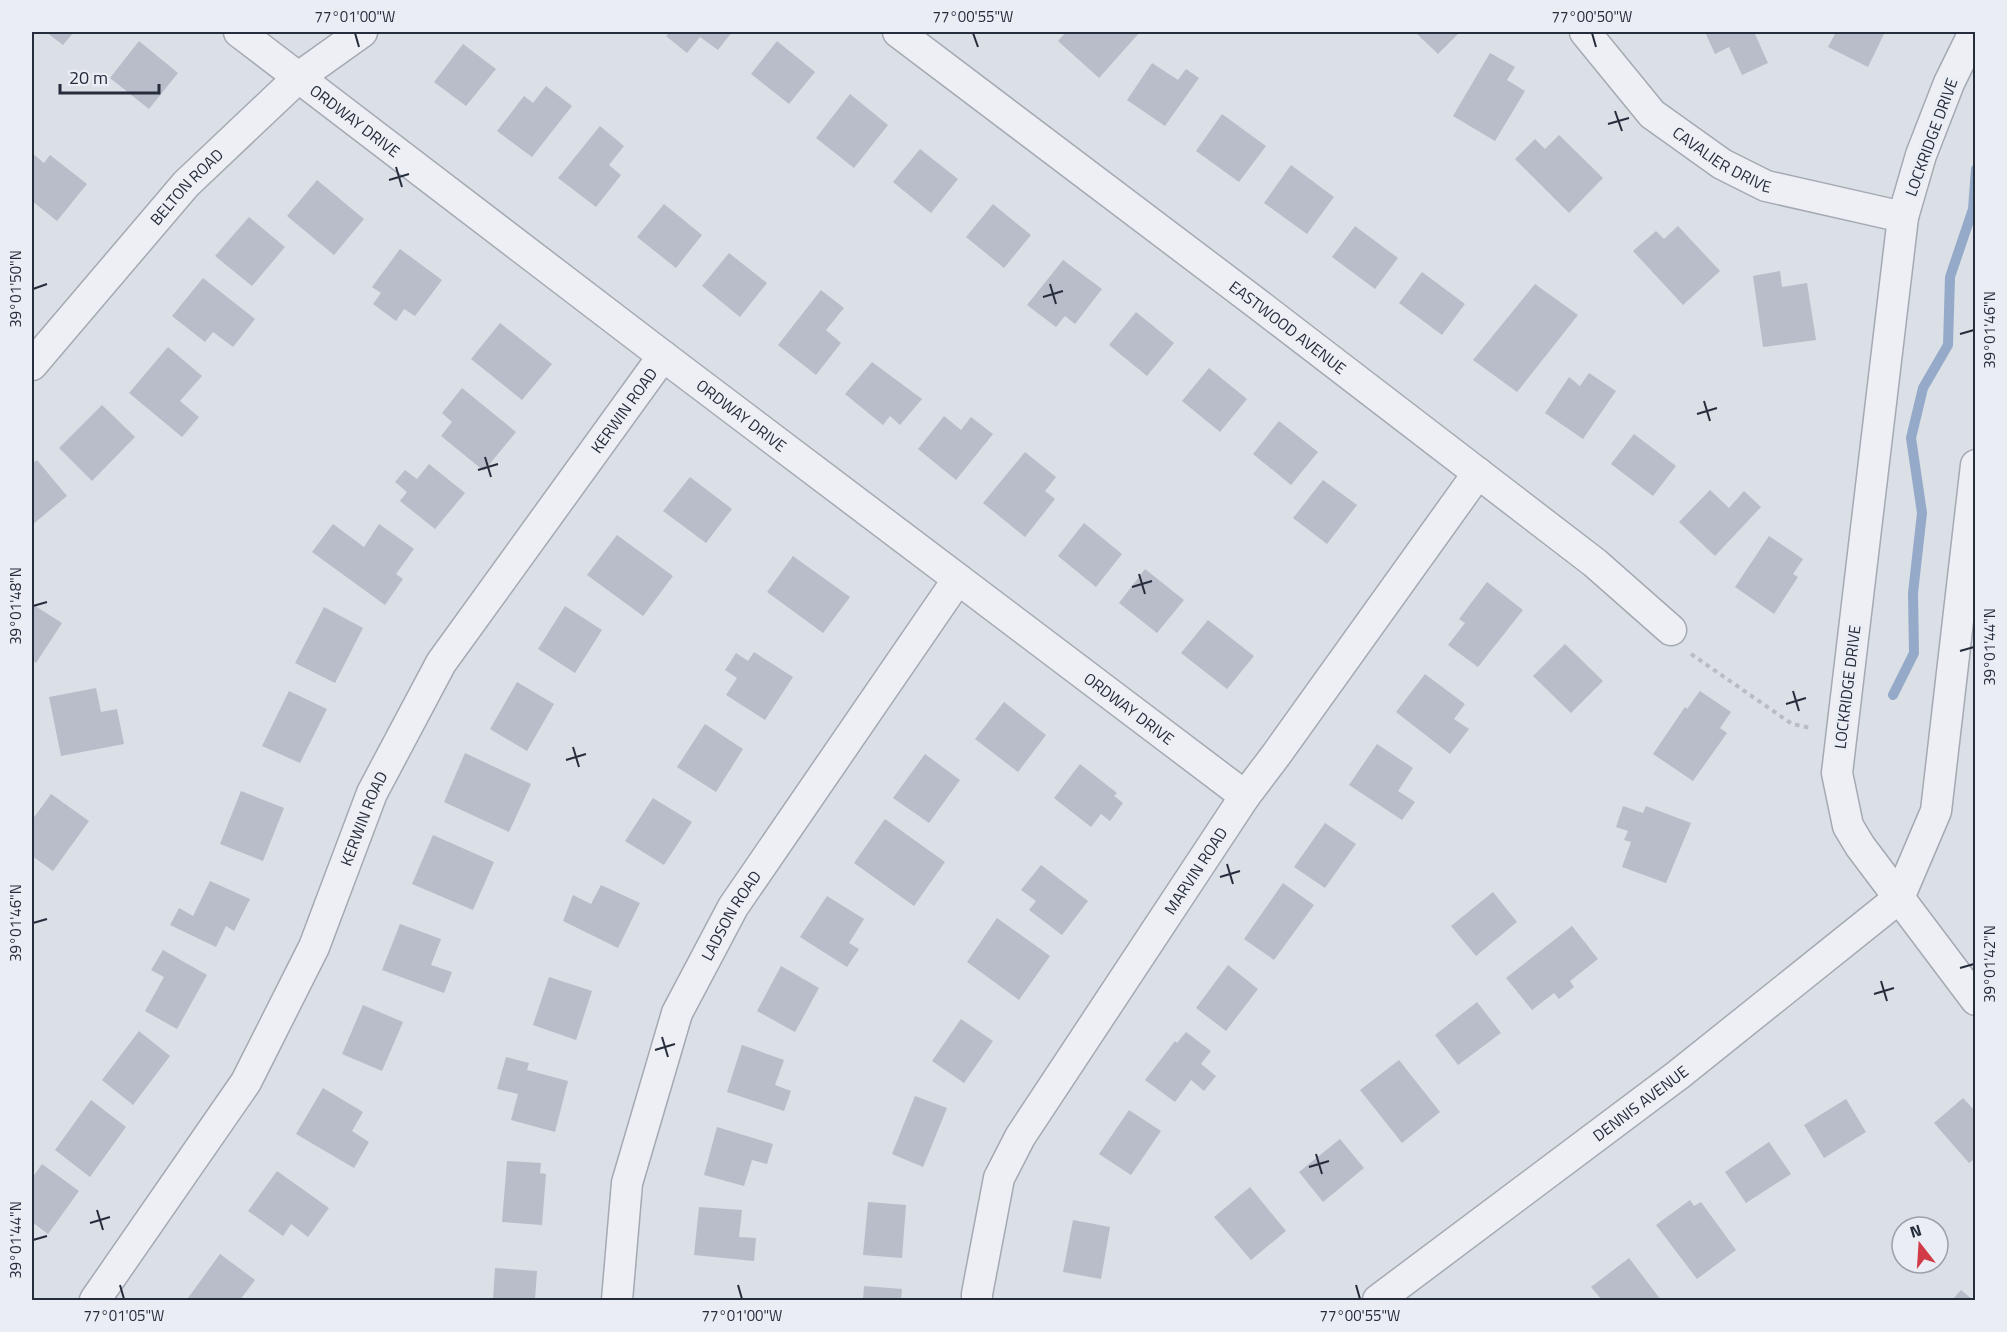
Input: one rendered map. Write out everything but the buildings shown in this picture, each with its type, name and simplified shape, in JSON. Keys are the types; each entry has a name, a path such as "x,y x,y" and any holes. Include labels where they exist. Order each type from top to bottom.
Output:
{"street":[{"name":"ORDWAY DRIVE","path":"239,32 1245,796"},
{"name":"BELTON ROAD","path":"32,365 186,184 299,77 362,32"},
{"name":"EASTWOOD AVENUE","path":"898,32 1595,562 1679,641"},
{"name":"CAVALIER DRIVE","path":"1585,32 1652,114 1722,164 1766,186 1903,217"},
{"name":"LOCKRIDGE DRIVE","path":"1899,898 1848,826 1837,773 1903,217 1921,155 1949,83 1974,32"},
{"name":"KERWIN ROAD","path":"95,1300 246,1082 314,947 372,793 441,663 663,356"},
{"path":"1976,465 1936,811 1899,898 1976,1000"},
{"name":"MARVIN ROAD","path":"977,1300 999,1178 1020,1137 1245,796 1478,473"},
{"name":"LADSON ROAD","path":"617,1300 627,1183 677,1013 733,907 958,579"},
{"name":"DENNIS AVENUE","path":"1378,1300 1678,1075 1899,898"}],"path":[{"path":"1679,641 1792,724 1815,729"}],"waterway":[{"path":"1893,695 1914,653 1913,593 1922,513 1911,438 1923,388 1948,345 1950,277 1973,209 1976,169"}]}
